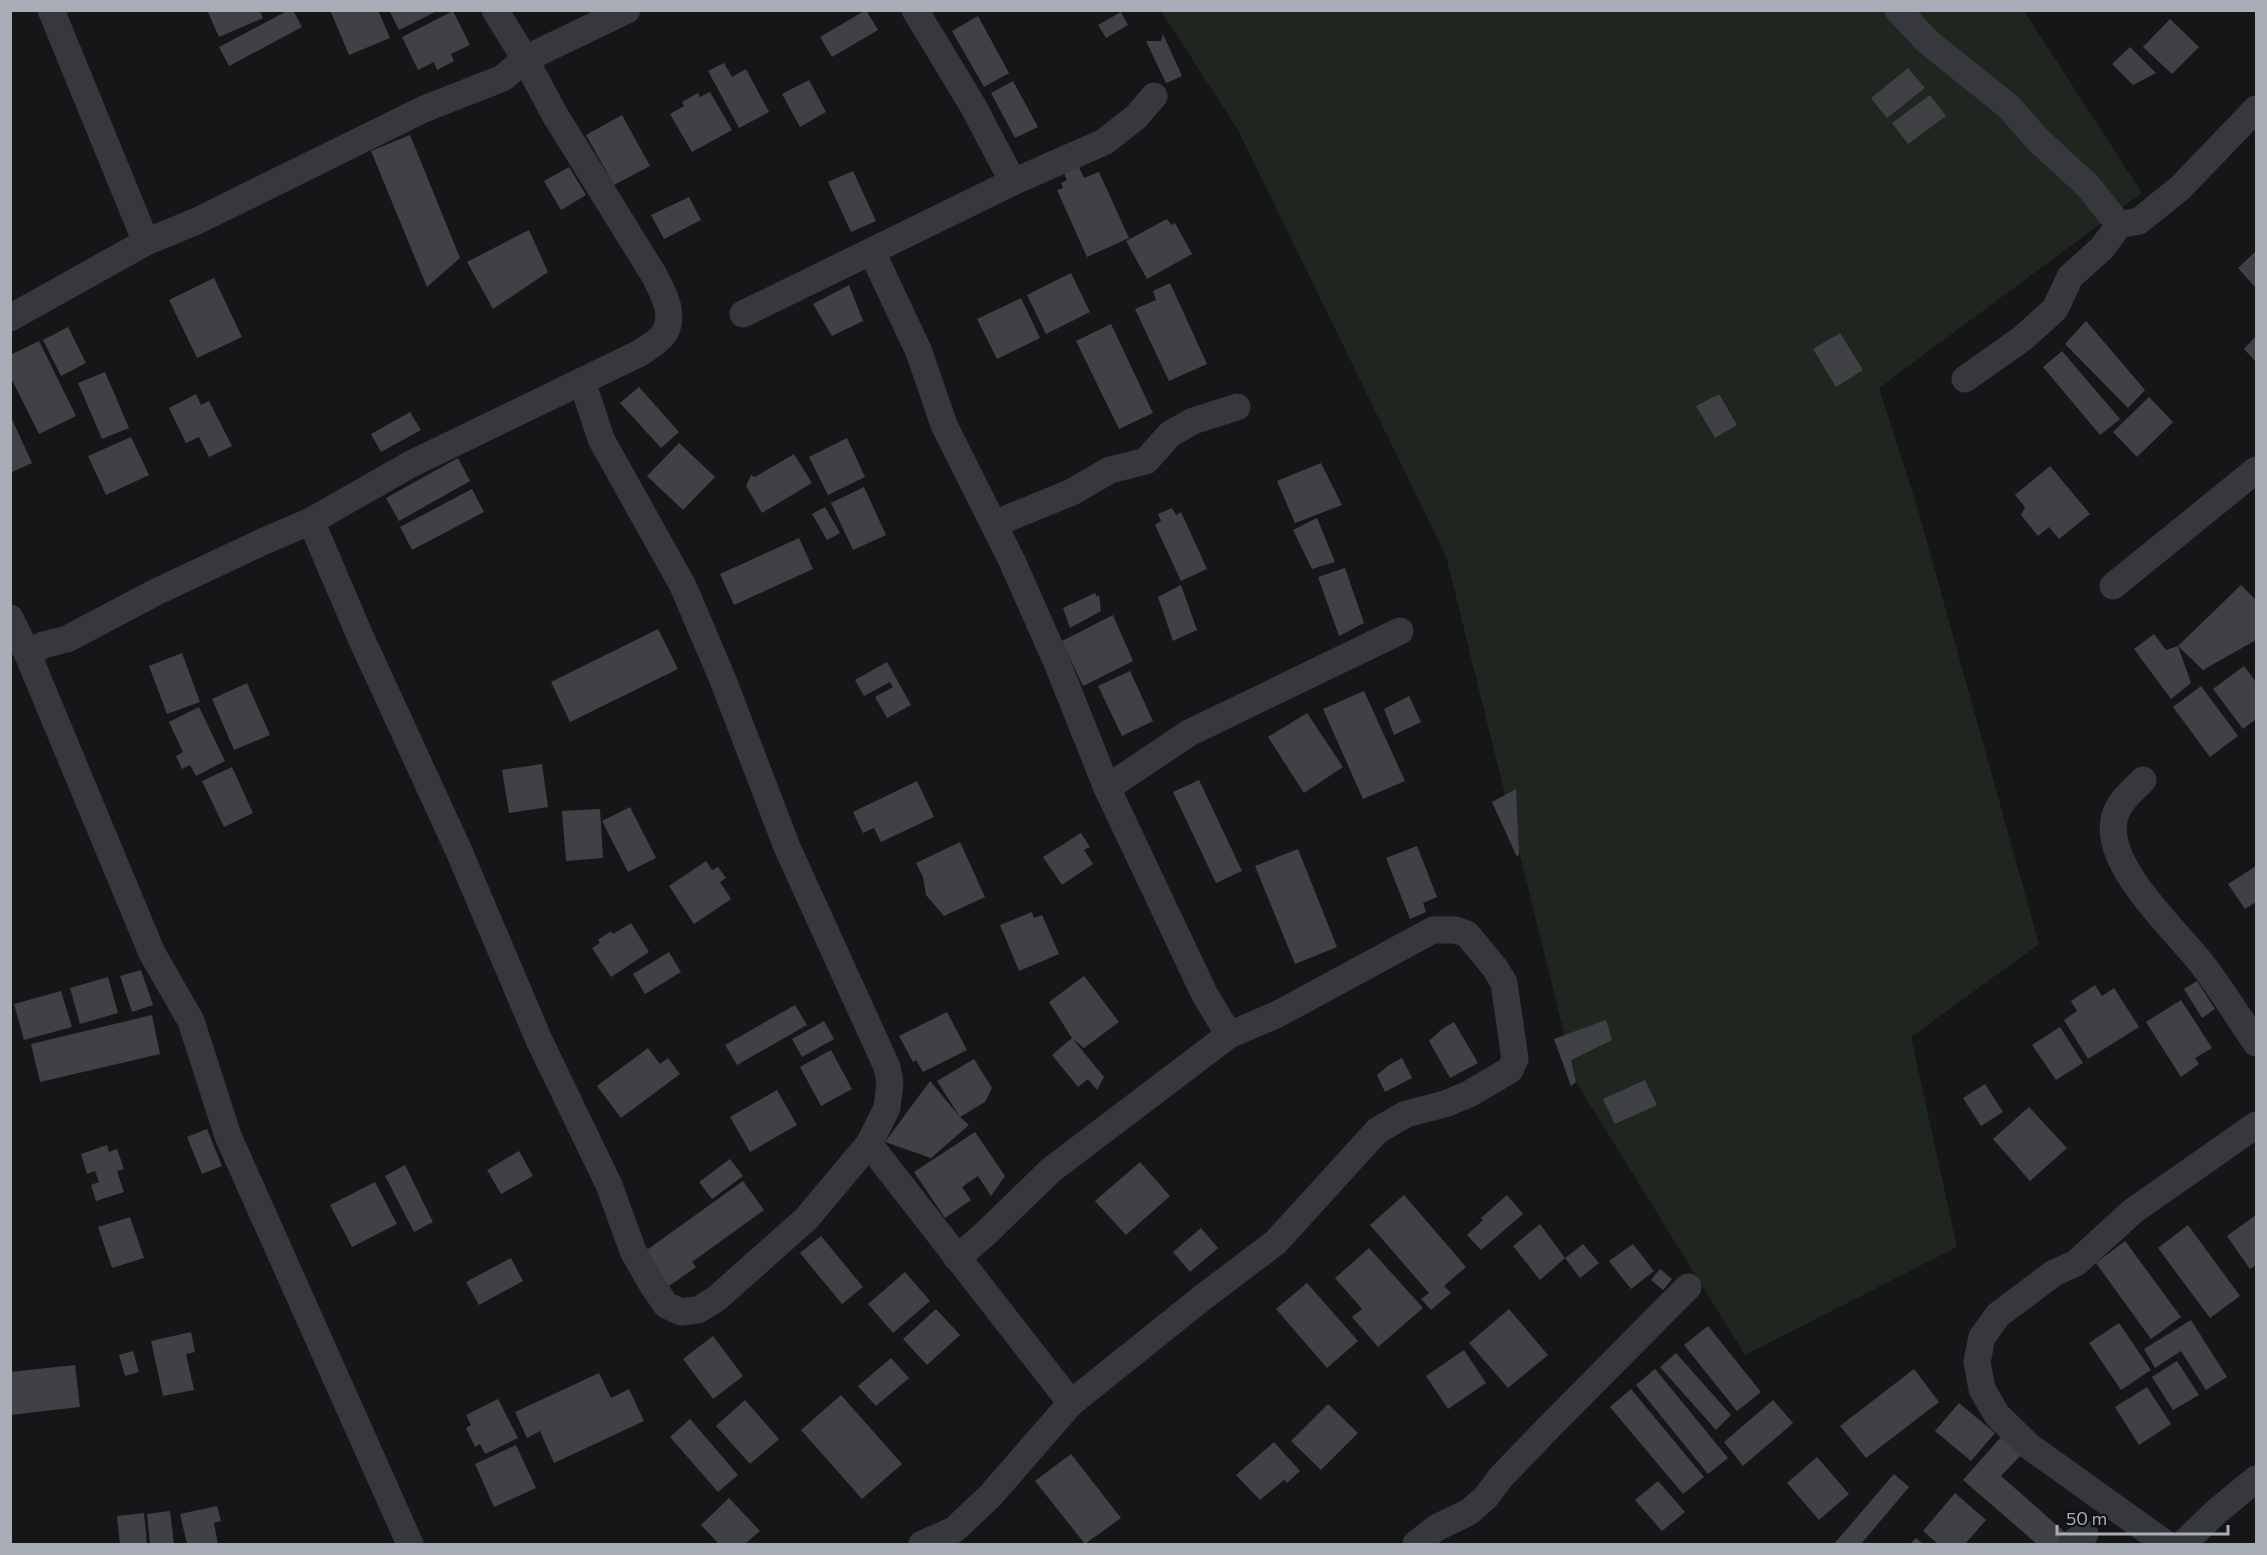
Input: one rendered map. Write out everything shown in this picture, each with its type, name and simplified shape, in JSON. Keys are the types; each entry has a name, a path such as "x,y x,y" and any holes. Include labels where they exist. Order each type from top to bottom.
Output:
{"street":[{"path":"51,10 146,242"},
{"path":"28,655 43,645 68,639 177,582 311,521 411,465 640,353 663,335 670,317 666,299 654,275 555,115 495,10"},
{"path":"10,318 146,242 197,221 424,109 503,78 525,59 627,10"},
{"path":"915,10 973,106 1013,182"},
{"path":"1898,10 1927,41 2009,107 2038,140 2088,186 2119,225"},
{"path":"743,314 1013,182 1104,142 1136,117 1154,96"},
{"path":"1965,379 2022,338 2055,309 2070,277 2102,248 2119,225 2139,221 2180,188 2256,109"},
{"path":"872,252 919,352 944,425 994,524 1058,665 1107,788 1204,993 1229,1035"},
{"path":"311,521 366,649 463,860 539,1040 609,1185 633,1251 666,1305 681,1312 698,1310 716,1299 806,1219 869,1144 887,1108 890,1083 887,1067 787,847 723,680 683,586 601,439 582,381"},
{"path":"994,524 1072,492 1110,470 1146,461 1170,434 1193,421 1237,407"},
{"path":"2114,586 2256,470"},
{"path":"10,618 28,655 152,953 191,1021 228,1136 410,1545"},
{"path":"1107,788 1189,733 1400,631"},
{"path":"2143,780 2120,803 2114,820 2115,843 2129,877 2204,966 2256,1043"},
{"path":"922,1545 959,1537 990,1496 1071,1403 1276,1242 1377,1131 1406,1114 1446,1104 1469,1094 1510,1070 1515,1059 1504,984 1485,954 1467,934 1444,928 1433,930 1276,1014 1229,1035 1051,1170 957,1258"},
{"path":"2166,1545 2029,1446 1997,1415 1982,1389 1977,1362 1982,1336 1998,1315 2054,1273 2076,1263 2133,1211 2256,1125"},
{"path":"869,1144 1071,1403"},
{"path":"1416,1545 1436,1528 1469,1512 1486,1497 1501,1477 1688,1287"},
{"path":"2183,1545 2216,1512 2256,1479"}],"shaded area":[{"path":"1161,11 2024,11 2142,193 1879,388 1918,510 2039,944 1911,1037 1957,1247 1745,1355 1576,1082 1446,556 1238,130"}],"building":[{"path":"207,10 259,10 263,18 219,37"},
{"path":"293,10 302,27 229,66 219,47"},
{"path":"330,10 378,10 390,38 349,55"},
{"path":"389,10 439,10 399,30"},
{"path":"866,10 878,30 832,57 820,37"},
{"path":"453,11 470,45 451,54 454,61 437,70 434,62 418,70 402,37"},
{"path":"1121,12 1128,25 1106,38 1098,25"},
{"path":"978,16 1009,73 984,87 952,31"},
{"path":"2170,19 2199,47 2172,74 2143,47"},
{"path":"1163,34 1182,76 1166,83 1146,41 1161,41"},
{"path":"2130,47 2156,73 2133,85 2112,64"},
{"path":"724,63 732,77 746,69 769,112 739,128 708,71"},
{"path":"1908,68 1925,88 1887,118 1871,98"},
{"path":"809,80 826,112 800,127 782,94"},
{"path":"1013,81 1038,127 1015,138 991,93"},
{"path":"710,92 732,130 692,152 670,114 684,106 682,102 698,93 700,97"},
{"path":"1930,95 1946,116 1908,144 1892,123"},
{"path":"622,115 650,166 614,185 586,135"},
{"path":"410,135 460,258 427,287 371,151"},
{"path":"1078,165 1084,178 1099,172 1129,238 1087,257 1057,190 1063,188 1061,183 1067,180 1063,171"},
{"path":"569,167 586,195 561,210 544,181"},
{"path":"853,171 876,221 851,232 828,182"},
{"path":"689,197 701,220 664,239 651,215"},
{"path":"1167,219 1171,225 1175,223 1192,254 1147,279 1126,241"},
{"path":"529,230 548,272 493,309 467,262"},
{"path":"2256,251 2256,286 2255,287 2238,268"},
{"path":"1071,273 1090,312 1046,334 1027,295"},
{"path":"214,278 242,337 197,358 169,300"},
{"path":"1170,283 1207,364 1169,381 1135,309 1156,300 1153,291"},
{"path":"849,285 863,321 832,336 813,304"},
{"path":"1021,298 1040,338 997,359 977,319"},
{"path":"2086,321 2145,390 2128,408 2065,344"},
{"path":"1111,324 1153,413 1119,429 1076,341"},
{"path":"68,327 86,363 61,376 43,340"},
{"path":"1840,333 1863,370 1836,387 1813,349"},
{"path":"2256,336 2256,362 2244,349"},
{"path":"39,341 76,416 39,434 10,376 10,355"},
{"path":"2062,351 2120,419 2100,435 2043,367"},
{"path":"105,372 129,428 102,439 78,383"},
{"path":"639,387 679,432 661,448 620,403"},
{"path":"196,394 201,405 209,401 232,446 209,457 199,437 186,443 169,408"},
{"path":"1719,394 1737,425 1715,438 1696,406"},
{"path":"2149,397 2173,422 2137,457 2113,432"},
{"path":"410,412 421,430 381,452 371,434"},
{"path":"10,415 32,463 10,473"},
{"path":"131,437 149,475 106,495 88,456"},
{"path":"847,438 865,477 828,495 809,457"},
{"path":"679,443 715,477 683,510 647,476"},
{"path":"794,454 812,483 762,513 746,486 751,475 755,477"},
{"path":"458,458 470,481 399,521 386,498"},
{"path":"1321,463 1342,505 1295,523 1277,481"},
{"path":"2050,466 2090,514 2059,539 2049,527 2038,536 2021,515 2025,507 2015,495"},
{"path":"864,487 886,535 853,550 831,503"},
{"path":"472,489 484,512 412,550 400,527"},
{"path":"825,507 840,533 827,540 812,514"},
{"path":"1172,508 1176,515 1181,512 1207,569 1181,581 1155,525 1161,521 1158,514"},
{"path":"1317,518 1335,562 1312,569 1293,530"},
{"path":"799,538 813,569 734,605 720,574"},
{"path":"1345,568 1364,623 1339,636 1318,577"},
{"path":"1181,585 1197,630 1173,641 1158,597"},
{"path":"2241,585 2256,600 2256,640 2203,670 2178,646"},
{"path":"1095,593 1097,597 1099,594 1101,611 1070,628 1063,608"},
{"path":"1113,615 1133,661 1083,686 1062,641"},
{"path":"658,629 678,669 570,722 551,682"},
{"path":"2154,634 2166,650 2178,646 2191,683 2171,699 2134,649"},
{"path":"182,653 200,702 167,714 149,666"},
{"path":"887,662 911,705 887,718 875,697 893,687 890,682 864,696 855,680"},
{"path":"2244,666 2256,682 2256,719 2243,729 2213,689"},
{"path":"1130,671 1153,721 1122,736 1098,686"},
{"path":"247,683 270,735 234,750 212,699"},
{"path":"2201,686 2238,736 2210,757 2173,707"},
{"path":"1364,691 1405,781 1363,799 1323,709"},
{"path":"1409,696 1421,722 1394,735 1384,709"},
{"path":"199,707 225,761 196,776 190,765 182,769 176,756 183,752 169,722"},
{"path":"1307,713 1343,767 1304,793 1268,737"},
{"path":"542,764 548,807 509,813 502,770"},
{"path":"232,767 253,813 224,827 202,781"},
{"path":"1199,780 1242,871 1216,883 1173,792"},
{"path":"917,781 934,817 881,842 874,828 863,833 853,812"},
{"path":"1516,789 1519,854 1517,857 1492,802"},
{"path":"630,807 656,858 628,872 602,821"},
{"path":"600,809 603,858 566,861 562,811"},
{"path":"1081,833 1090,847 1084,850 1093,864 1062,885 1043,857"},
{"path":"960,842 985,897 944,916 926,895 923,877 916,863"},
{"path":"1417,846 1437,897 1423,903 1426,912 1410,919 1386,858"},
{"path":"1298,849 1337,947 1295,964 1255,866"},
{"path":"706,861 712,870 718,867 726,878 720,882 731,899 694,924 669,886"},
{"path":"2256,866 2256,902 2245,909 2228,884"},
{"path":"1032,912 1034,918 1042,915 1059,954 1019,971 1000,925"},
{"path":"631,923 649,952 611,977 592,948 600,943 598,940 611,931 613,934"},
{"path":"669,952 681,972 645,994 633,974"},
{"path":"141,970 153,1005 132,1012 120,976"},
{"path":"1084,976 1119,1022 1084,1048 1072,1038 1049,1002"},
{"path":"108,977 118,1013 80,1024 70,988"},
{"path":"2197,981 2215,1009 2202,1018 2184,989"},
{"path":"2095,985 2102,996 2114,988 2139,1027 2088,1059 2064,1020 2077,1011 2071,1001"},
{"path":"61,991 72,1027 24,1040 14,1004"},
{"path":"2181,1000 2212,1048 2195,1058 2199,1064 2181,1077 2146,1022"},
{"path":"795,1005 807,1025 737,1065 725,1045"},
{"path":"947,1012 967,1050 923,1072 916,1060 913,1062 899,1036"},
{"path":"152,1015 160,1054 40,1082 31,1044"},
{"path":"1606,1020 1612,1040 1571,1060 1576,1082 1571,1086 1554,1039"},
{"path":"824,1021 834,1039 802,1057 792,1039"},
{"path":"1454,1022 1478,1063 1450,1078 1429,1041"},
{"path":"2060,1027 2083,1063 2056,1080 2032,1045"},
{"path":"1072,1038 1104,1077 1097,1090 1088,1079 1078,1087 1052,1055"},
{"path":"648,1048 660,1064 668,1058 680,1074 621,1118 597,1086"},
{"path":"831,1050 852,1089 821,1106 800,1067"},
{"path":"1402,1058 1412,1078 1385,1092 1377,1075"},
{"path":"974,1059 992,1088 985,1102 960,1117 937,1081"},
{"path":"1645,1080 1657,1105 1615,1124 1603,1099"},
{"path":"930,1081 969,1125 931,1158 885,1142"},
{"path":"1985,1084 2003,1112 1981,1126 1963,1098"},
{"path":"777,1090 797,1125 750,1152 730,1117"},
{"path":"2029,1107 2067,1148 2030,1181 1993,1139"},
{"path":"207,1129 222,1166 202,1174 187,1137"},
{"path":"975,1132 1005,1176 991,1196 978,1176 962,1187 971,1200 945,1218 914,1172"},
{"path":"107,1145 109,1152 117,1149 124,1169 117,1171 124,1192 96,1201 91,1185 99,1182 95,1171 87,1174 81,1154"},
{"path":"519,1151 533,1176 501,1194 487,1170"},
{"path":"730,1159 743,1176 712,1199 699,1182"},
{"path":"1140,1162 1170,1196 1126,1235 1095,1201"},
{"path":"405,1165 433,1222 414,1232 385,1176"},
{"path":"743,1181 764,1210 692,1262 696,1267 669,1286 644,1252"},
{"path":"375,1182 397,1224 352,1247 330,1205"},
{"path":"1404,1195 1466,1267 1444,1286 1451,1293 1431,1310 1421,1299 1429,1293 1370,1225"},
{"path":"1507,1195 1523,1214 1481,1250 1467,1235 1483,1220 1481,1218"},
{"path":"2256,1215 2256,1265 2250,1269 2227,1236"},
{"path":"130,1217 144,1258 112,1268 98,1227"},
{"path":"1540,1224 1565,1258 1540,1280 1513,1246"},
{"path":"2188,1225 2240,1296 2210,1318 2158,1248"},
{"path":"1201,1228 1218,1248 1190,1272 1173,1252"},
{"path":"821,1236 863,1287 842,1304 800,1253"},
{"path":"2125,1241 2181,1317 2151,1339 2096,1263"},
{"path":"1583,1244 1599,1263 1580,1278 1565,1258"},
{"path":"1633,1244 1654,1271 1631,1289 1609,1261"},
{"path":"1369,1248 1423,1308 1378,1347 1352,1317 1362,1309 1335,1278"},
{"path":"511,1258 523,1281 479,1305 466,1282"},
{"path":"1660,1269 1672,1279 1663,1290 1651,1280"},
{"path":"905,1272 930,1301 893,1333 868,1304"},
{"path":"1307,1283 1358,1341 1327,1368 1276,1309"},
{"path":"936,1309 960,1335 927,1365 903,1339"},
{"path":"1509,1309 1548,1355 1508,1388 1469,1343"},
{"path":"2191,1320 2227,1377 2206,1390 2181,1351 2155,1368 2144,1349"},
{"path":"2119,1323 2151,1370 2121,1390 2089,1343"},
{"path":"1708,1326 1761,1392 1737,1411 1684,1345"},
{"path":"191,1332 195,1352 186,1354 194,1390 163,1396 151,1341"},
{"path":"713,1336 743,1376 713,1399 683,1359"},
{"path":"1464,1350 1486,1383 1448,1409 1426,1376"},
{"path":"133,1351 139,1372 125,1376 119,1355"},
{"path":"1676,1353 1731,1415 1716,1430 1660,1367"},
{"path":"891,1358 909,1378 876,1406 858,1386"},
{"path":"2177,1361 2199,1395 2173,1410 2152,1377"},
{"path":"75,1365 80,1407 10,1415 10,1372"},
{"path":"1655,1369 1728,1458 1708,1474 1636,1385"},
{"path":"1914,1369 1939,1402 1866,1458 1840,1426"},
{"path":"599,1373 611,1398 629,1389 644,1421 554,1463 540,1431 527,1438 515,1412"},
{"path":"2147,1387 2171,1424 2139,1445 2115,1407"},
{"path":"1631,1389 1704,1477 1683,1494 1610,1407"},
{"path":"841,1395 902,1464 862,1499 801,1430"},
{"path":"498,1399 518,1438 485,1454 480,1444 475,1447 466,1428 471,1425 466,1415"},
{"path":"745,1400 779,1439 750,1464 716,1426"},
{"path":"1773,1400 1793,1423 1743,1466 1724,1442"},
{"path":"1959,1403 1995,1433 1971,1461 1935,1431"},
{"path":"1328,1404 1358,1433 1321,1470 1291,1441"},
{"path":"690,1419 738,1475 718,1492 670,1437"},
{"path":"2002,1436 2022,1454 2001,1476 2068,1535 2059,1544 2037,1544 1963,1480"},
{"path":"1274,1442 1300,1471 1287,1483 1284,1480 1260,1500 1236,1475"},
{"path":"516,1445 536,1488 494,1507 475,1464"},
{"path":"1071,1454 1121,1518 1085,1544 1035,1481"},
{"path":"1817,1457 1849,1494 1819,1520 1787,1483"},
{"path":"1894,1474 1909,1487 1861,1544 1834,1544"},
{"path":"1658,1481 1685,1512 1662,1531 1635,1500"},
{"path":"1955,1493 1986,1520 1965,1544 1938,1544 1923,1531"},
{"path":"729,1498 760,1531 745,1544 719,1544 701,1525"},
{"path":"217,1506 221,1521 214,1523 218,1544 187,1544 180,1514"},
{"path":"170,1511 174,1544 150,1544 147,1514"},
{"path":"144,1513 147,1544 120,1544 117,1516"},
{"path":"1916,1538 1923,1544 1910,1544"}]}
